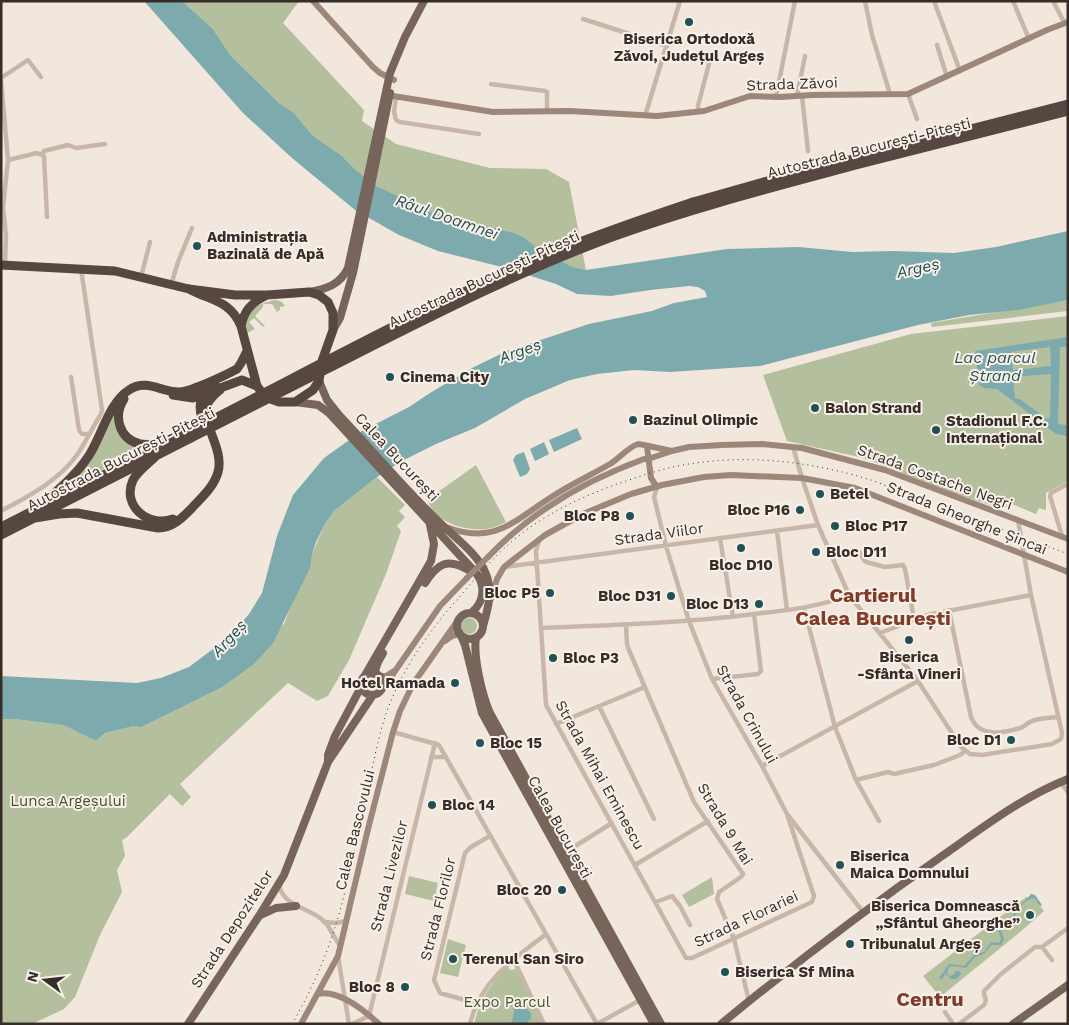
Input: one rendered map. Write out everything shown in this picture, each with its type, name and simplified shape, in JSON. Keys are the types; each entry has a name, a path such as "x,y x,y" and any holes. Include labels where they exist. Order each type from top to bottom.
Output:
{"highway":[{"name":"Autostrada București-Pitești","path":"1,527 34,515 155,457 189,435 416,324 506,281 589,246 695,205 771,180 1068,104"},
{"name":"Autostrada București-Pitești","path":"695,205 769,188 1068,111"},
{"path":"3,265 115,272 189,289 235,295 309,292 319,295 331,307 334,318 333,330 322,361 319,381 305,396 296,402 284,403 265,397 256,386 242,326 237,317 226,305 189,289"},
{"path":"242,326 248,308 257,300 267,295"},
{"path":"155,457 133,480 131,498 136,510 141,515 156,522 165,522 174,519 183,512 206,487 214,473 215,454 201,416 200,403 202,396 210,385 237,369 247,351"},
{"path":"34,515 82,465 96,443 116,402 126,391 133,387 148,385 182,392 224,376"},
{"path":"177,397 193,398 202,396 242,380 256,386"},
{"path":"168,442 143,445 129,439 120,426 119,410 127,396 138,390 152,389 190,403 201,416"},
{"path":"34,515 77,513 158,528 167,527 178,522 208,490 218,474 219,453 207,421 206,411 208,402 220,390"},
{"name":"Autostrada București-Pitești","path":"1,535 168,442 189,435"}],"main road":[{"path":"313,1 373,67 391,79"},
{"path":"333,330 343,308 384,111 390,96 391,79 395,64 405,36 424,1"},
{"name":"Strada Zăvoi","path":"390,96 494,112 570,112 645,116 698,112 750,96 908,94 1066,23"},
{"path":"309,292 331,287 341,279 348,268 358,235"},
{"name":"Calea București","path":"319,381 337,417"},
{"name":"Calea București","path":"296,402 318,405 337,417 418,505 475,557 484,569 489,586 488,608 483,626"},
{"name":"Strada Costache Negri","path":"598,478 614,462 636,445 641,444 647,447 672,451"},
{"name":"Strada Costache Negri","path":"395,671 440,606 511,534 541,510 566,494 635,462 689,447 740,444 793,447 874,466 1065,537"},
{"path":"647,447 651,478 657,487"},
{"name":"Strada Costache Negri","path":"441,524 463,533 482,534 492,532 508,526 553,496 614,462"},
{"name":"Strada Gheorghe Șincai","path":"488,608 496,579 504,567 545,535 583,514 631,494 704,476 744,475 802,478 833,482 865,491 1068,572"},
{"path":"631,494 647,484 651,478"},
{"name":"Calea București","path":"418,505 429,523 478,576"},
{"path":"376,675 382,681 379,692 373,695 364,692 361,682 427,570 434,551 429,523"},
{"path":"376,675 378,662 388,645 435,569 442,564 454,563 460,565 478,576 482,583 483,593 478,606 472,612 464,613 458,620 456,627 460,635 468,639 476,638 481,633 483,626 480,617 472,612"},
{"name":"Calea Bascovului","path":"301,1024 341,948 368,829 400,711 413,684 458,620"},
{"name":"Calea București","path":"460,635 465,646 482,713 662,1024"},
{"name":"Calea Bascovului","path":"440,645 452,636 460,635"},
{"name":"Calea București","path":"476,638 475,652 488,709 654,1024"},
{"path":"364,677 369,674 386,676 395,671"},
{"path":"382,686 389,682 395,671"},
{"name":"Strada Depozitelor","path":"328,762 328,755 336,736 361,687"},
{"name":"Strada Depozitelor","path":"188,1024 284,875 328,762 373,695"},
{"path":"721,1024 864,912 1009,809 1064,780"},
{"path":"259,916 276,908 296,906"},
{"path":"1013,1024 1068,985"},
{"path":"318,994 330,993 345,1000 379,1024"}],"street":[{"path":"645,116 680,1"},
{"path":"776,97 795,1"},
{"path":"865,1 872,35 890,94"},
{"path":"934,1 960,71"},
{"path":"1013,1 1029,39"},
{"path":"1053,1 1066,23"},
{"path":"583,19 667,46"},
{"path":"937,45 948,77"},
{"path":"698,112 711,56"},
{"path":"805,56 800,96 808,151"},
{"path":"3,265 6,236 3,207 8,160 4,133 1,79 28,60 41,77"},
{"path":"491,84 547,92 547,112"},
{"path":"908,94 917,119"},
{"path":"390,96 396,120 400,122 479,134"},
{"path":"8,160 37,153 42,154 44,151 68,145 76,148 105,144"},
{"path":"42,154 45,160 47,217"},
{"path":"171,285 192,228"},
{"path":"141,277 150,242"},
{"path":"1,511 42,488 55,478 75,457 102,410 81,269"},
{"path":"71,377 79,430 82,434 89,434"},
{"path":"793,447 818,525 849,595 918,681 965,751 970,754 982,755 1052,744 1061,739 1062,734 1031,595 1018,520"},
{"path":"1065,537 1050,496 1051,493 1068,484"},
{"name":"Strada Crinului","path":"657,487 654,497 666,546 689,621 712,679 787,814 864,912"},
{"name":"Strada Viilor","path":"504,567 818,525"},
{"path":"776,531 787,610"},
{"name":"Strada Mihai Eminescu","path":"545,535 536,547 545,703 686,958"},
{"path":"720,538 733,617"},
{"path":"831,554 857,550 866,562 885,566 903,565 914,619"},
{"path":"541,628 626,625 733,617 820,605 849,595"},
{"path":"880,633 926,614 1031,595"},
{"path":"804,608 835,727 856,780 879,821"},
{"path":"949,610 971,717 978,728 991,732 1021,728 1031,722 1058,717"},
{"path":"712,679 758,674 761,671 754,614"},
{"name":"Strada 9 Mai","path":"626,625 627,644 694,802 743,874 742,877 718,892 717,899 734,939 749,1001"},
{"path":"762,766 918,681"},
{"path":"556,724 645,687"},
{"path":"600,706 654,819"},
{"path":"393,732 439,745 597,1024 640,1000"},
{"name":"Strada Livezilor","path":"369,1016 435,743"},
{"path":"856,780 888,772 894,774 934,765 960,755 965,751"},
{"path":"431,757 446,757"},
{"path":"1064,780 1068,792"},
{"name":"Strada Florariei","path":"686,958 692,958 812,902 814,899 787,814"},
{"path":"635,865 708,821"},
{"path":"564,853 612,823"},
{"name":"Strada Florilor","path":"476,1003 440,993 434,980 465,853 471,847 490,836"},
{"path":"278,885 284,897 324,922 341,948"},
{"path":"656,902 672,896 680,906 690,925"},
{"path":"324,922 336,923 347,921"},
{"path":"959,1024 984,1005 986,1000 984,991 1000,974 1035,947 1042,947 1068,928"},
{"path":"470,1024 476,1003 482,994 513,958 545,935"},
{"path":"1042,947 1052,960"},
{"path":"338,956 351,1024 369,1016"},
{"path":"513,958 544,1024"},
{"path":"945,1012 953,1024"}],"green space":[{"path":"182,1 299,1 283,23 364,110 362,121 396,144 490,168 546,169 569,182 586,270 573,267 538,249 525,238 515,233 491,227 463,224 440,217 377,186 357,171 342,156 312,135 294,113 279,103 230,55 213,29"},
{"path":"276,300 282,302 285,306 280,307 280,310 277,312 272,304 263,304 263,307 255,316 265,326 263,327 254,318 249,322 255,329 247,333 246,319 249,314 257,306 263,303"},
{"path":"1068,300 1068,311 932,327 931,323"},
{"path":"1068,316 1068,481 1046,493 1046,510 1039,508 1036,514 1012,504 1003,509 956,494 863,458 787,441 763,375 911,334"},
{"path":"119,401 121,433 148,446 60,492 72,479"},
{"path":"476,465 506,522 493,528 473,529 444,520 436,514 428,499"},
{"name":"Lunca Argeșului","path":"377,477 405,505 399,511 405,517 397,526 401,531 386,574 349,660 328,696 317,701 288,683 180,784 191,797 182,806 170,794 122,840 125,856 117,870 122,892 100,935 75,997 64,1009 32,1024 1,1024 1,719 63,725 96,741 105,733 134,726 284,624 294,598 311,566 312,554 325,524 334,511"},
{"path":"469,618 477,626 469,634 461,626"},
{"path":"409,876 438,883 434,901 405,894"},
{"path":"712,877 714,894 689,907 682,895"},
{"path":"1026,897 1034,898 1044,911 940,997 923,976"},
{"name":"Terenul San Siro","path":"448,939 466,945 458,977 440,973"},
{"name":"Expo Parcul","path":"507,966 510,970 516,969 542,1024 474,1024 487,993"}],"water":[{"name":"Argeș","path":"144,1 182,1 213,29 230,55 279,103 294,113 312,135 342,156 357,171 377,186 440,217 463,224 491,227 515,233 525,238 538,249 573,267 586,270 727,249 799,247 852,252 954,253 996,247 1068,231 1068,300 1018,310 969,315 918,325 760,366 670,372 634,370 597,374 570,380 525,399 475,428 404,460 377,477 334,511 316,542 311,566 273,643 254,664 222,687 141,727 134,726 105,733 96,741 63,725 1,719 1,676 137,683 161,678 189,667 229,637 249,614 262,593 277,536 293,495 324,458 362,431 409,407 474,367 507,351 589,324 652,311 674,303 707,297 705,291 698,287 689,286 611,296 577,294 556,284 506,268 438,251 399,235 355,210 292,158 243,113"},
{"name":"Lac parcul Ștrand","path":"1068,337 1068,347 1060,347 1058,424 1066,425 1068,423 1068,436 1056,434 997,389 984,388 979,385 975,351","holes":["1050,347 1051,366 1013,370 1011,352","1051,374 1050,418 1047,419 1021,400 1015,398 1013,377"]},
{"path":"577,428 582,439 554,452 549,440"},
{"path":"544,442 549,454 535,461 530,449"},
{"path":"524,452 530,469 527,474 520,477 513,460 516,455"},
{"path":"1031,894 1035,895 1042,905 1040,906 1034,898 1023,904 1013,922 1001,930 1004,939 1001,945 991,945 984,954 975,957 966,968 949,967 947,973 949,976 953,975 956,971 959,971 961,974 957,979 951,979 945,973 942,979 939,978 949,964 964,966 974,955 984,952 991,942 999,943 1001,939 998,929 1000,924 1011,920 1017,909"},
{"path":"522,1004 531,1013 531,1018 526,1024 510,1024 515,1006"}],"railway":[{"path":"292,1024 327,952 335,927 381,731 400,681 425,640 469,585 508,545 541,520 597,492 658,471 681,465 712,461 758,460 827,468 871,480 1068,554"}],"place":[{"name":"Biserica Ortodoxă Zăvoi, Județul Argeș","path":"689,22"},
{"name":"Administrația Bazinală de Apă","path":"197,246"},
{"name":"Cinema City","path":"390,377"},
{"name":"Balon Strand","path":"815,408"},
{"name":"Bazinul Olimpic","path":"633,420"},
{"name":"Stadionul F.C. Internațional","path":"936,430"},
{"name":"Betel","path":"820,494"},
{"name":"Bloc P16","path":"800,510"},
{"name":"Bloc P8","path":"630,516"},
{"name":"Bloc P17","path":"835,526"},
{"name":"Bloc D10","path":"741,548"},
{"name":"Bloc D11","path":"816,552"},
{"name":"Bloc P5","path":"550,593"},
{"name":"Bloc D31","path":"671,596"},
{"name":"Bloc D13","path":"759,604"},
{"name":"Biserica -Sfânta Vineri","path":"909,640"},
{"name":"Bloc P3","path":"553,658"},
{"name":"Hotel Ramada","path":"455,683"},
{"name":"Bloc D1","path":"1011,740"},
{"name":"Bloc 15","path":"480,743"},
{"name":"Bloc 14","path":"432,805"},
{"name":"Biserica Maica Domnului","path":"840,865"},
{"name":"Bloc 20","path":"562,890"},
{"name":"Biserica Domnească „Sfântul Gheorghe”","path":"1030,915"},
{"name":"Tribunalul Argeș","path":"850,944"},
{"name":"Terenul San Siro","path":"453,959"},
{"name":"Biserica Sf Mina","path":"725,972"},
{"name":"Bloc 8","path":"405,987"}],"district":[{"name":"Cartierul Calea București","path":"873,606"},
{"name":"Centru","path":"930,999"}],"water label":[{"name":"Râul Doamnei","path":"447,217"}]}
